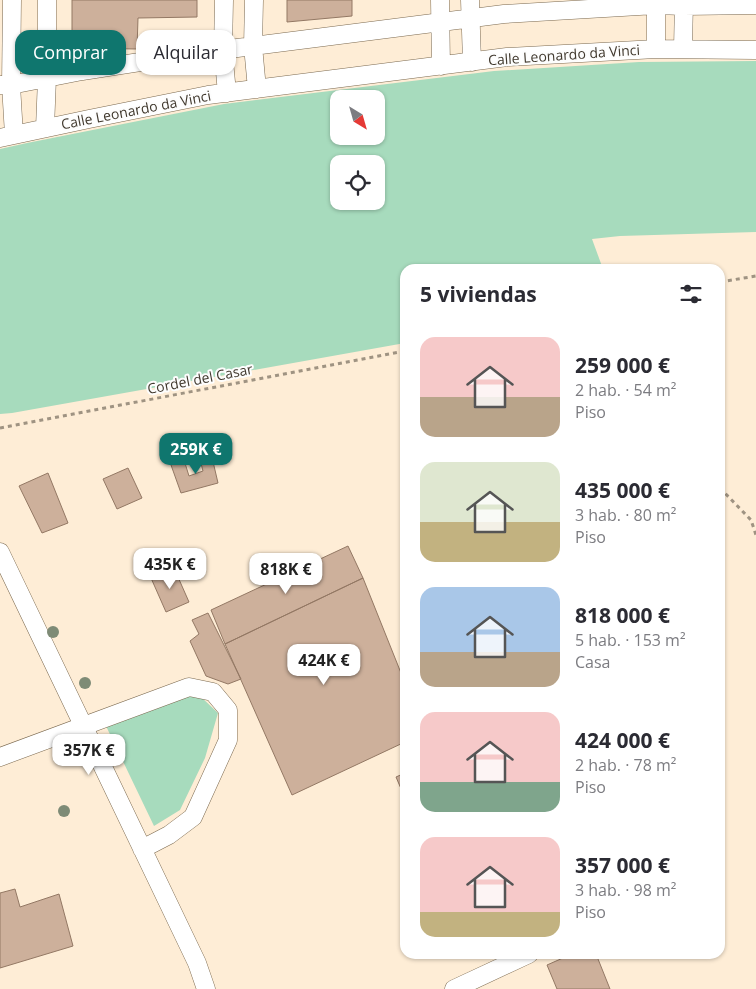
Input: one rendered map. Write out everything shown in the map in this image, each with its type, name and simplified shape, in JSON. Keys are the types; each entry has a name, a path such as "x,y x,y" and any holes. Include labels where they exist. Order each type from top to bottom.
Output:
{"street":[{"name":"Calle Leonardo da Vinci","path":"12,0 5,85 7,137 116,113 227,92 507,57 683,49 756,50"},
{"name":"Calle Leonardo da Vinci","path":"45,128 47,0"},
{"name":"Calle Leonardo da Vinci","path":"223,30 224,0"},
{"path":"254,0 253,46 257,89"},
{"path":"440,0 441,66"},
{"name":"Calle Leonardo da Vinci","path":"470,0 472,62"},
{"name":"Calle Leonardo da Vinci","path":"656,2 656,50"},
{"path":"236,48 504,14 656,2 756,5"},
{"path":"683,49 684,3"},
{"path":"5,85 136,63"},
{"name":"Calle Leonardo da Vinci","path":"225,75 227,92"},
{"path":"0,552 197,963 206,989"},
{"path":"0,757 189,687 213,692 228,710 228,740 193,817 169,835 142,849"},
{"path":"454,989 518,959"}],"path":[{"path":"725,281 756,276"},
{"name":"Cordel del Casar","path":"0,428 400,353"},
{"path":"725,493 751,520 756,535"}],"green space":[{"path":"756,61 756,232 620,236 592,239 601,264 400,264 400,344 0,414 0,149 224,104 330,91 330,145 385,145 385,90 339,90 494,71 639,62"},
{"path":"200,696 218,713 205,758 180,810 154,826 106,726 185,697"}],"building":[{"path":"72,0 197,0 197,17 138,18 136,49 126,49 126,30 72,30"},
{"path":"287,0 352,0 352,16 287,22"},
{"path":"211,453 218,483 181,493 171,465 184,460 189,476 203,471 199,456"},
{"path":"128,468 142,498 117,509 103,479"},
{"path":"48,473 68,523 42,533 19,486"},
{"path":"348,546 363,578 225,644 211,610"},
{"path":"174,568 189,602 166,612 151,578"},
{"path":"363,578 400,670 400,744 292,795 225,644"},
{"path":"208,613 241,679 228,684 206,676 190,641 199,634 192,620"},
{"path":"400,775 400,786 396,777"},
{"path":"15,889 20,907 59,894 73,946 0,968 0,893"},
{"path":"561,959 598,959 610,989 557,989 547,965"}]}
